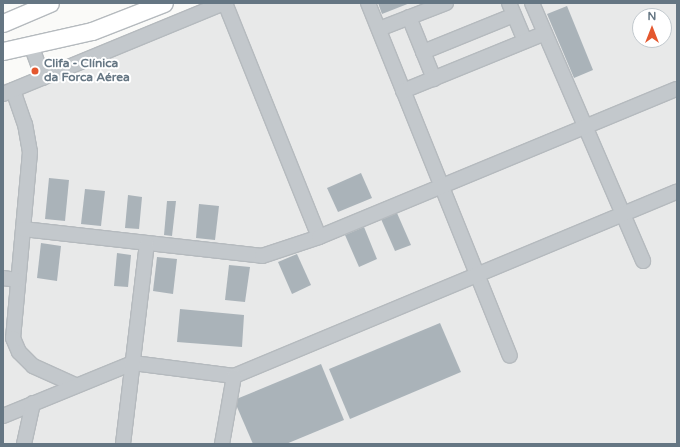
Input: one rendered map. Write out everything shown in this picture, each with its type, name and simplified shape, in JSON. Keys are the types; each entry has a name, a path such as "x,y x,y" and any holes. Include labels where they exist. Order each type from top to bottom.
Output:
{"main road":[{"path":"3,23 42,6 54,3"},
{"path":"52,41 118,16 132,3"},
{"path":"3,51 92,31 164,3"}],"lane":[{"path":"75,385 34,366 19,352 8,338 18,280 30,152 25,124 8,92 225,3 319,237"},
{"path":"368,3 510,356"},
{"path":"379,29 446,3"},
{"path":"532,3 644,261"},
{"path":"423,52 512,9 525,41"},
{"path":"409,17 434,79"},
{"path":"403,91 545,33"},
{"path":"31,45 43,78"},
{"path":"23,229 262,256 319,237 441,184 677,89"},
{"path":"3,416 75,385 133,363 234,376 677,192"},
{"path":"123,444 147,244"},
{"path":"3,278 18,280"},
{"path":"222,444 234,376"},
{"path":"24,444 33,403"}],"shaded area":[{"path":"214,3 677,3 677,444 3,444 3,84 37,78"}],"building":[{"path":"378,3 410,3 382,14"},
{"path":"567,6 593,70 574,78 547,14"},
{"path":"361,173 372,198 338,212 327,188"},
{"path":"49,178 69,180 65,221 45,219"},
{"path":"85,189 105,191 101,226 81,224"},
{"path":"128,195 142,197 139,229 125,228"},
{"path":"167,201 176,201 172,236 164,235"},
{"path":"199,204 219,206 215,240 196,238"},
{"path":"397,213 411,245 395,251 381,219"},
{"path":"364,227 377,259 359,267 345,235"},
{"path":"41,243 61,246 57,281 37,278"},
{"path":"117,253 131,255 128,287 114,286"},
{"path":"297,254 311,285 292,294 278,262"},
{"path":"157,257 177,259 173,294 153,291"},
{"path":"229,265 250,267 245,302 225,300"},
{"path":"180,309 244,315 242,347 177,342"},
{"path":"440,323 461,372 350,419 329,369"},
{"path":"321,364 344,420 286,444 253,444 234,400"}],"place":[{"name":"Clifa - Clínica da Forca Aérea","path":"35,71"}]}
